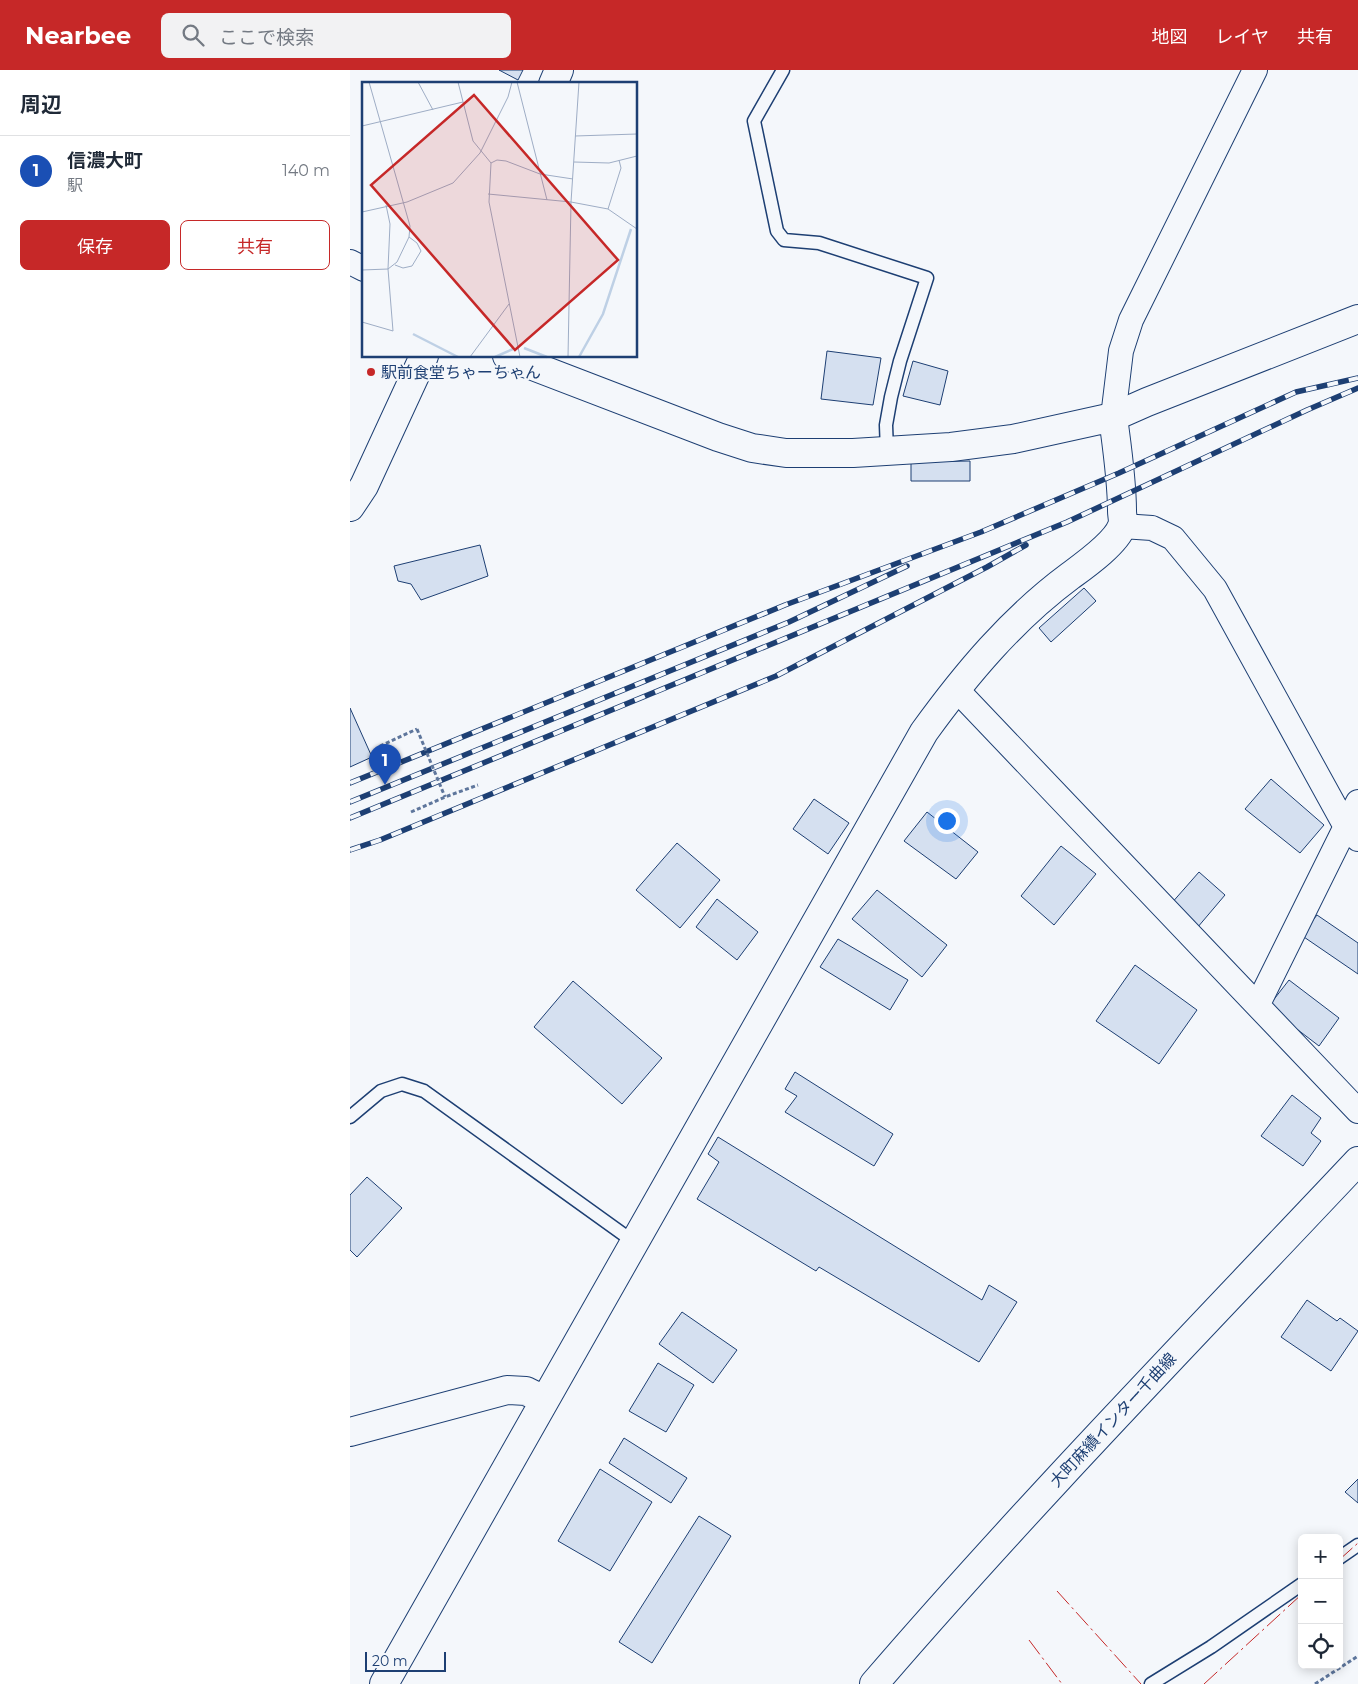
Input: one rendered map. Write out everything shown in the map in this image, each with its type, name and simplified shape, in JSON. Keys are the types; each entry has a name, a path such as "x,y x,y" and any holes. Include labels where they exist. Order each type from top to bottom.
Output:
{"street":[{"path":"554,82 559,70"},
{"path":"384,1684 919,740 956,689 1014,623 1044,595 1094,558 1109,544 1122,526 1122,496 1113,417 1121,351 1131,320 1255,70"},
{"path":"350,262 362,268"},
{"path":"512,358 709,434 752,448 786,454 886,452 951,448 1013,439 1113,417 1358,319"},
{"path":"350,507 364,486 423,358"},
{"path":"1122,526 1152,528 1173,538 1215,589 1352,833"},
{"path":"956,689 1358,1111"},
{"path":"1258,1004 1352,833 1358,802"},
{"name":"大町麻績インター千曲線","path":"874,1684 956,1589 1110,1422 1358,1161"},
{"path":"350,1432 507,1390 526,1391 544,1400"}],"lane":[{"path":"783,70 754,121 777,231 784,240 819,243 927,278 890,397 886,425 886,452"},
{"path":"350,1117 381,1091 402,1084 424,1091 634,1242"},
{"path":"1343,1555 1358,1545"},
{"path":"1151,1684 1211,1648 1298,1587"}],"path":[{"path":"380,746 417,728 445,797"},
{"path":"411,812 478,785"},
{"path":"1315,1684 1358,1656"}],"building":[{"path":"499,70 523,70 518,80"},
{"path":"827,351 881,358 873,405 821,399"},
{"path":"913,361 948,371 940,405 903,396"},
{"path":"970,461 970,481 911,481 911,462"},
{"path":"480,545 488,576 421,600 411,584 398,581 394,566"},
{"path":"1084,588 1096,601 1051,642 1039,628"},
{"path":"350,708 372,757 350,767"},
{"path":"1271,779 1324,825 1300,853 1245,809"},
{"path":"814,799 849,823 828,854 793,829"},
{"path":"927,812 978,852 956,879 904,841"},
{"path":"677,843 720,880 680,928 636,890"},
{"path":"1061,846 1096,874 1054,925 1021,896"},
{"path":"1199,872 1225,895 1197,928 1170,905"},
{"path":"877,890 947,945 922,977 852,919"},
{"path":"717,899 758,932 737,960 696,927"},
{"path":"1317,915 1358,943 1358,974 1301,935"},
{"path":"838,939 908,980 890,1010 820,967"},
{"path":"1135,965 1197,1010 1159,1064 1096,1021"},
{"path":"1289,980 1339,1018 1319,1046 1268,1007"},
{"path":"573,981 662,1058 622,1104 534,1027"},
{"path":"795,1072 893,1134 874,1166 785,1112 797,1096 785,1089"},
{"path":"1292,1095 1321,1118 1311,1133 1321,1141 1303,1166 1261,1136"},
{"path":"718,1137 982,1300 989,1285 1017,1302 979,1362 819,1267 816,1271 697,1199 719,1162 708,1154"},
{"path":"367,1177 402,1208 357,1257 350,1250 350,1195"},
{"path":"1307,1300 1337,1321 1340,1318 1358,1331 1331,1371 1281,1337"},
{"path":"682,1312 737,1350 713,1383 659,1344"},
{"path":"658,1363 694,1385 666,1432 629,1411"},
{"path":"624,1438 687,1478 671,1503 609,1463"},
{"path":"600,1469 652,1502 610,1571 558,1541"},
{"path":"1358,1479 1358,1503 1345,1492"},
{"path":"699,1516 731,1536 652,1663 619,1642"}],"railway":[{"path":"350,783 785,605 981,532 1119,473 1296,392 1358,378"},
{"path":"350,818 1067,522 1358,388"},
{"path":"350,850 380,840 776,676 1026,545"},
{"path":"350,802 789,622 907,566"}],"power":[{"path":"1343,1556 1358,1543"},
{"path":"1057,1591 1141,1684"},
{"path":"1204,1684 1298,1598"},
{"path":"1029,1640 1062,1684"}],"place":[{"name":"駅前食堂ちゃーちゃん","path":"371,372"},
{"name":"信濃大町","path":"385,785"}]}
